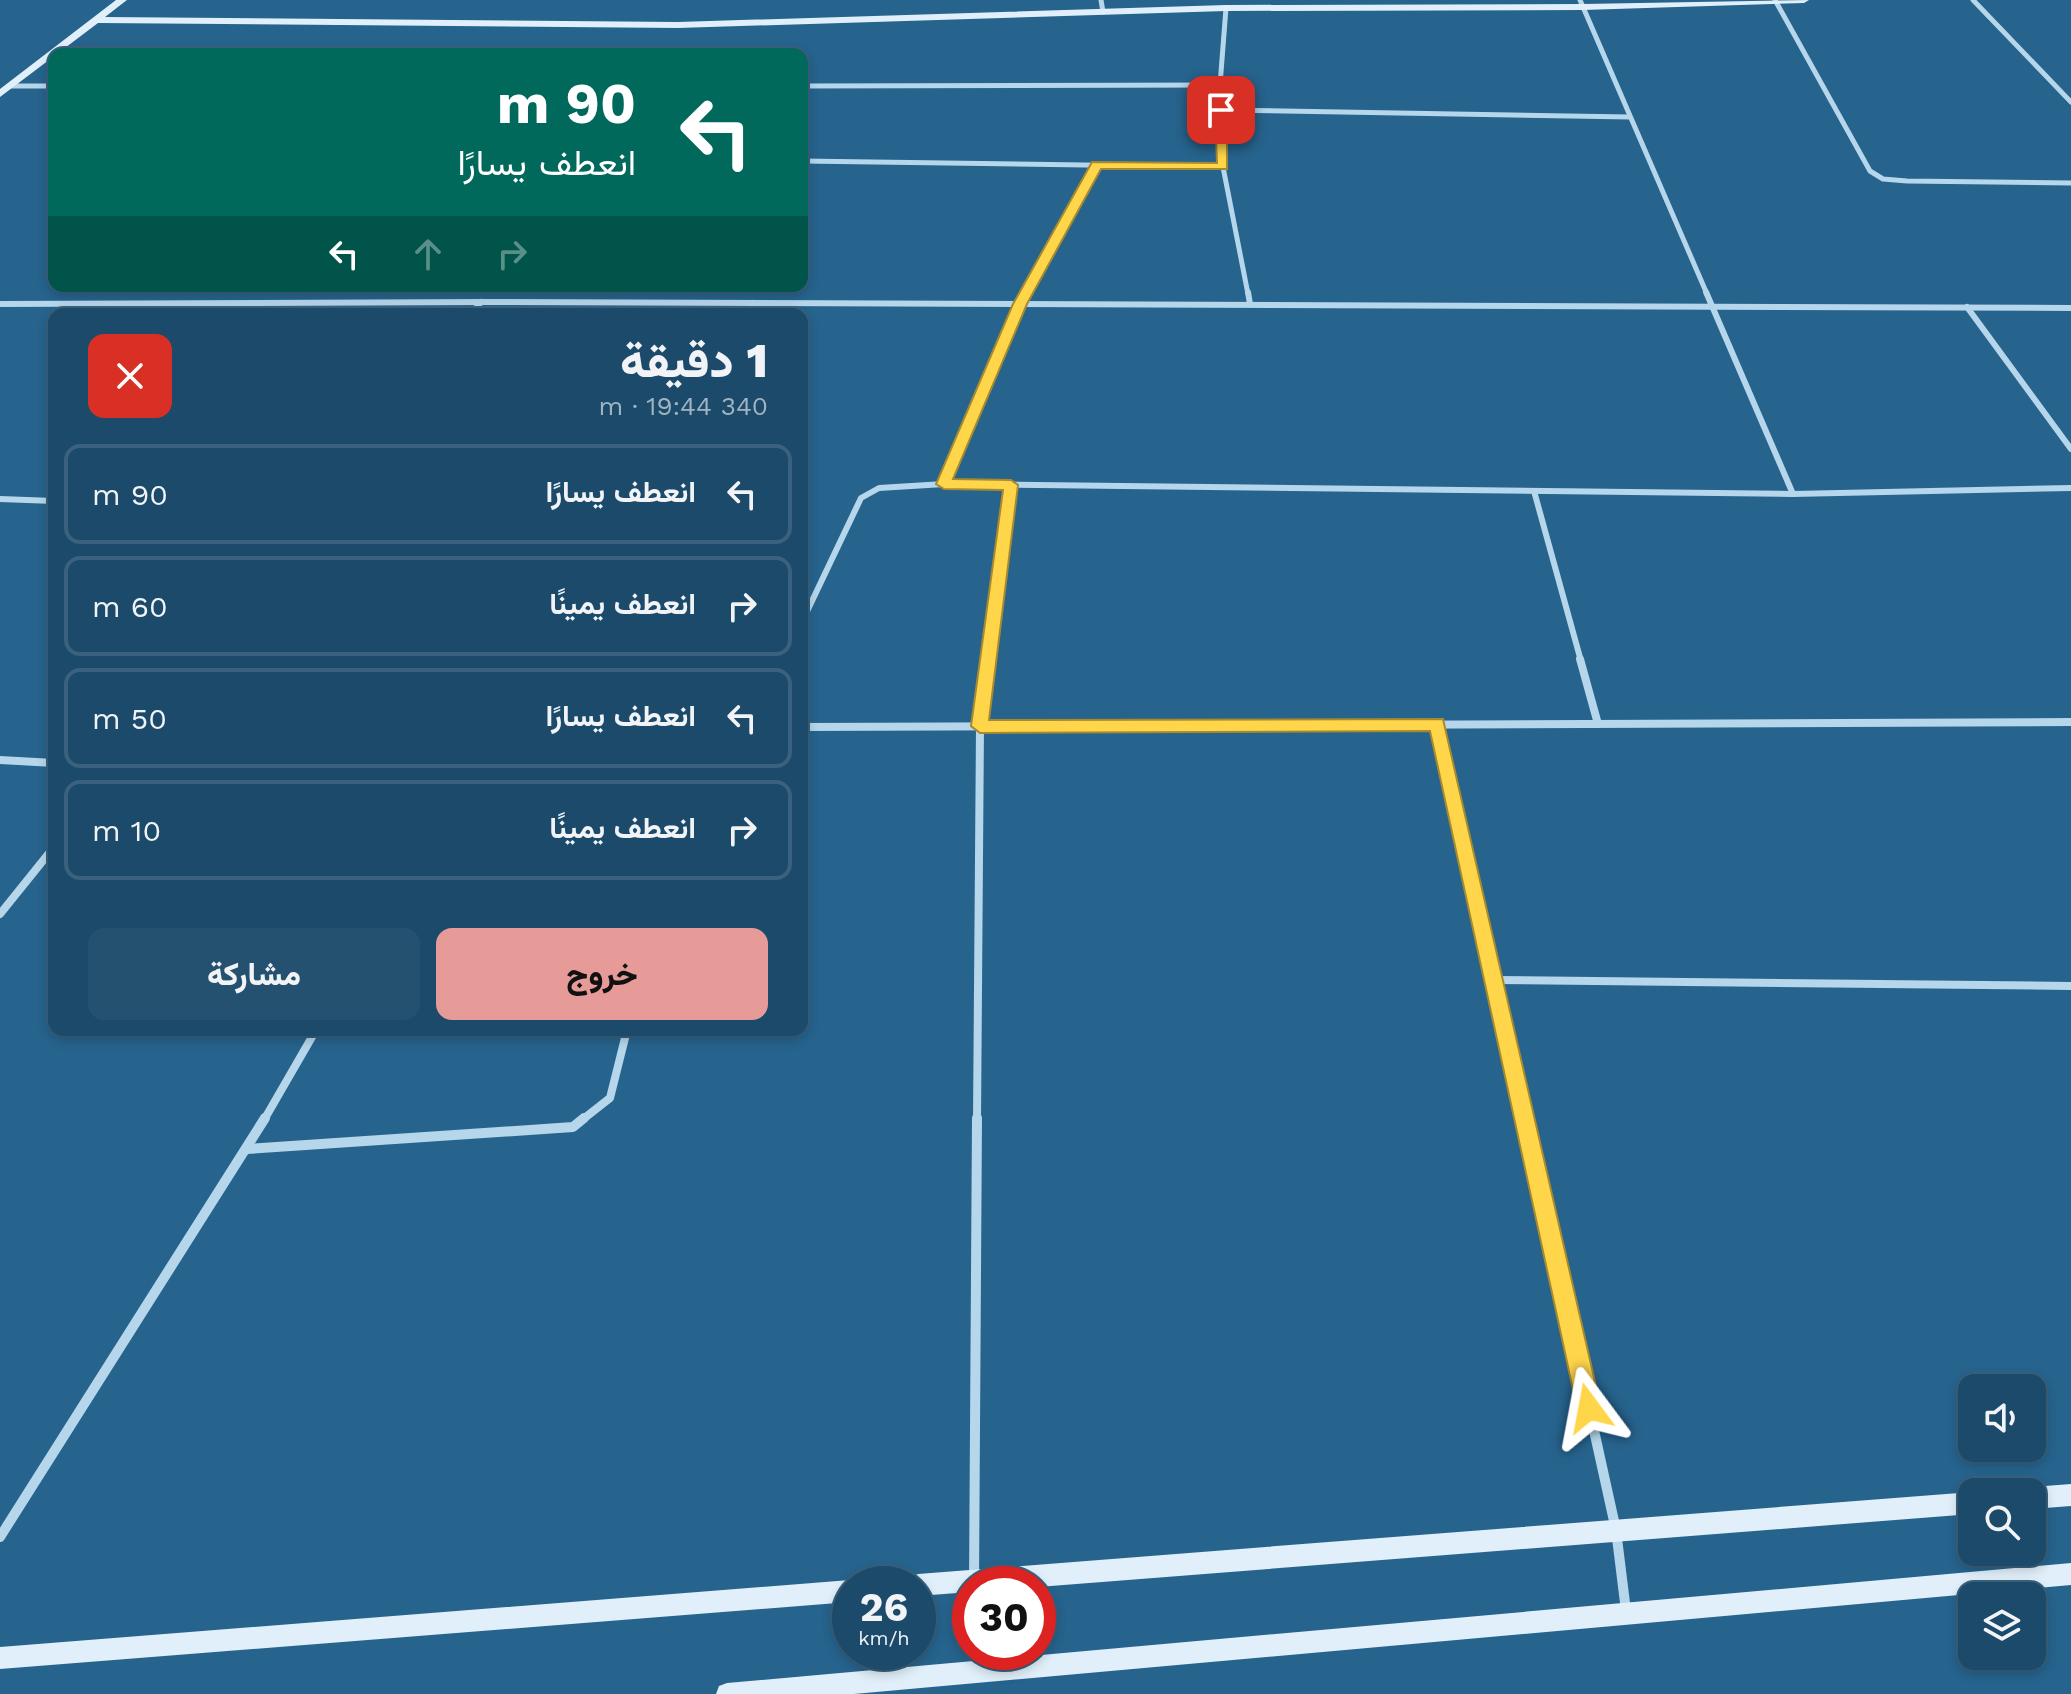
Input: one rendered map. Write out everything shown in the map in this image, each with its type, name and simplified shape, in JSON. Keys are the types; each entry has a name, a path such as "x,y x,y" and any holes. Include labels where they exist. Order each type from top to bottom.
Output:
{"street":[{"path":"58,48 122,0"},
{"path":"1101,0 1103,12"},
{"path":"95,20 678,25 1393,4 1804,0"},
{"path":"1973,0 2071,102"},
{"path":"1776,1 1870,171 1883,179 1907,181 2071,183"},
{"path":"1582,3 1793,494"},
{"path":"1226,8 1220,85 1223,167 1250,304"},
{"path":"3,89 48,55"},
{"path":"808,86 1220,85"},
{"path":"3,89 48,86"},
{"path":"1221,110 1630,117"},
{"path":"808,161 1223,167"},
{"path":"944,484 1020,304 1097,165"},
{"path":"476,308 481,302"},
{"path":"0,304 481,302 2071,308"},
{"path":"750,308 753,303"},
{"path":"1967,307 2071,449"},
{"path":"808,609 861,498 879,488 944,484 1793,494 2071,488"},
{"path":"973,1566 980,726 1011,485"},
{"path":"1534,491 1598,724"},
{"path":"0,499 48,501"},
{"path":"808,727 2071,722"},
{"path":"1437,724 1616,1530 1626,1614"},
{"path":"0,760 48,763"},
{"path":"0,914 48,854"},
{"path":"1494,980 2071,986"},
{"path":"0,1537 247,1149 313,1036"},
{"path":"247,1149 573,1127 610,1098 626,1036"},
{"path":"2046,1497 2071,1495"},
{"path":"1056,1575 1958,1504"},
{"path":"1056,1656 1626,1614 2071,1574"},
{"path":"0,1658 832,1592"},
{"path":"727,1694 952,1666"}],"route":[{"path":"1221,110 1223,167 1097,165 1020,304 944,484 1011,485 980,726 1437,724 1589,1408"}]}
